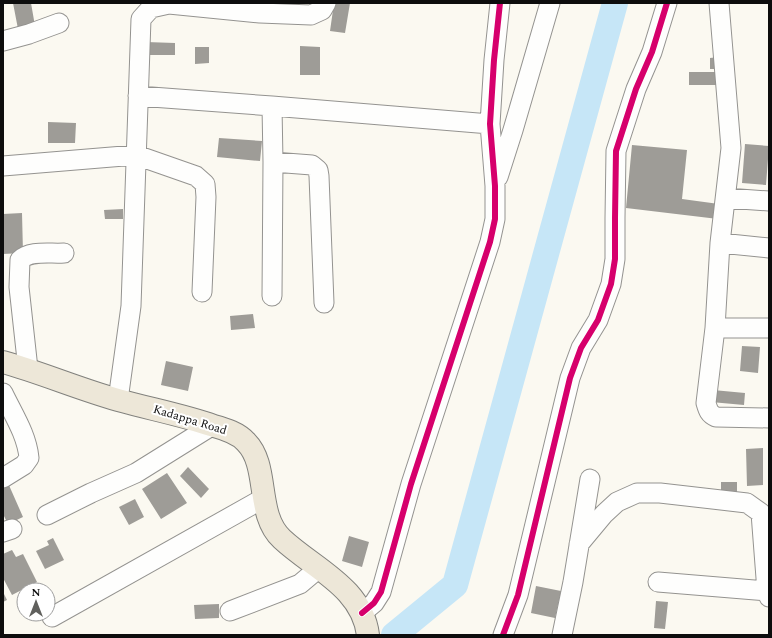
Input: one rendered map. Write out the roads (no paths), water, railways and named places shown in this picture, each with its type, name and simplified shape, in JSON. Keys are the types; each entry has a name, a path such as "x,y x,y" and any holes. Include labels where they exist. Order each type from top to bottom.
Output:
{"main road":[{"name":"Kadappa Road","path":"3,362 118,400 189,417 231,432 246,442 256,457 265,506 272,524 281,538 338,582 353,597 366,625"}],"street":[{"path":"118,400 131,306 141,19 151,8 169,4 260,8 311,15 322,10 326,3"},
{"path":"366,625 374,603 381,592 411,484 490,242 495,219 496,186 490,124 494,60 500,3"},
{"path":"496,186 550,3"},
{"path":"503,635 518,595 570,378 581,348 598,320 611,284 616,259 614,218 616,151 636,89 652,52 667,3"},
{"path":"719,3 731,148 720,243 715,328 706,403 707,410 710,415 716,417 769,418"},
{"path":"3,41 29,34 59,23"},
{"path":"138,96 490,124"},
{"path":"272,106 274,162 272,296"},
{"path":"3,166 136,155 196,176 205,184 206,197 202,292"},
{"path":"274,162 312,165 318,170 324,303"},
{"path":"726,198 769,201"},
{"path":"720,243 769,248"},
{"path":"28,369 11,287 20,260 24,256 33,254 64,253"},
{"path":"715,328 769,328"},
{"path":"3,393 28,448 30,458 24,465 3,478"},
{"path":"47,515 136,473 213,425"},
{"path":"562,635 590,479"},
{"path":"579,544 604,514 617,502 637,493 660,493 747,503 761,513 768,594 658,582"},
{"path":"56,615 264,498"},
{"path":"230,611 300,584 319,568"}],"waterway":[{"path":"394,635 455,585 615,3"}]}
